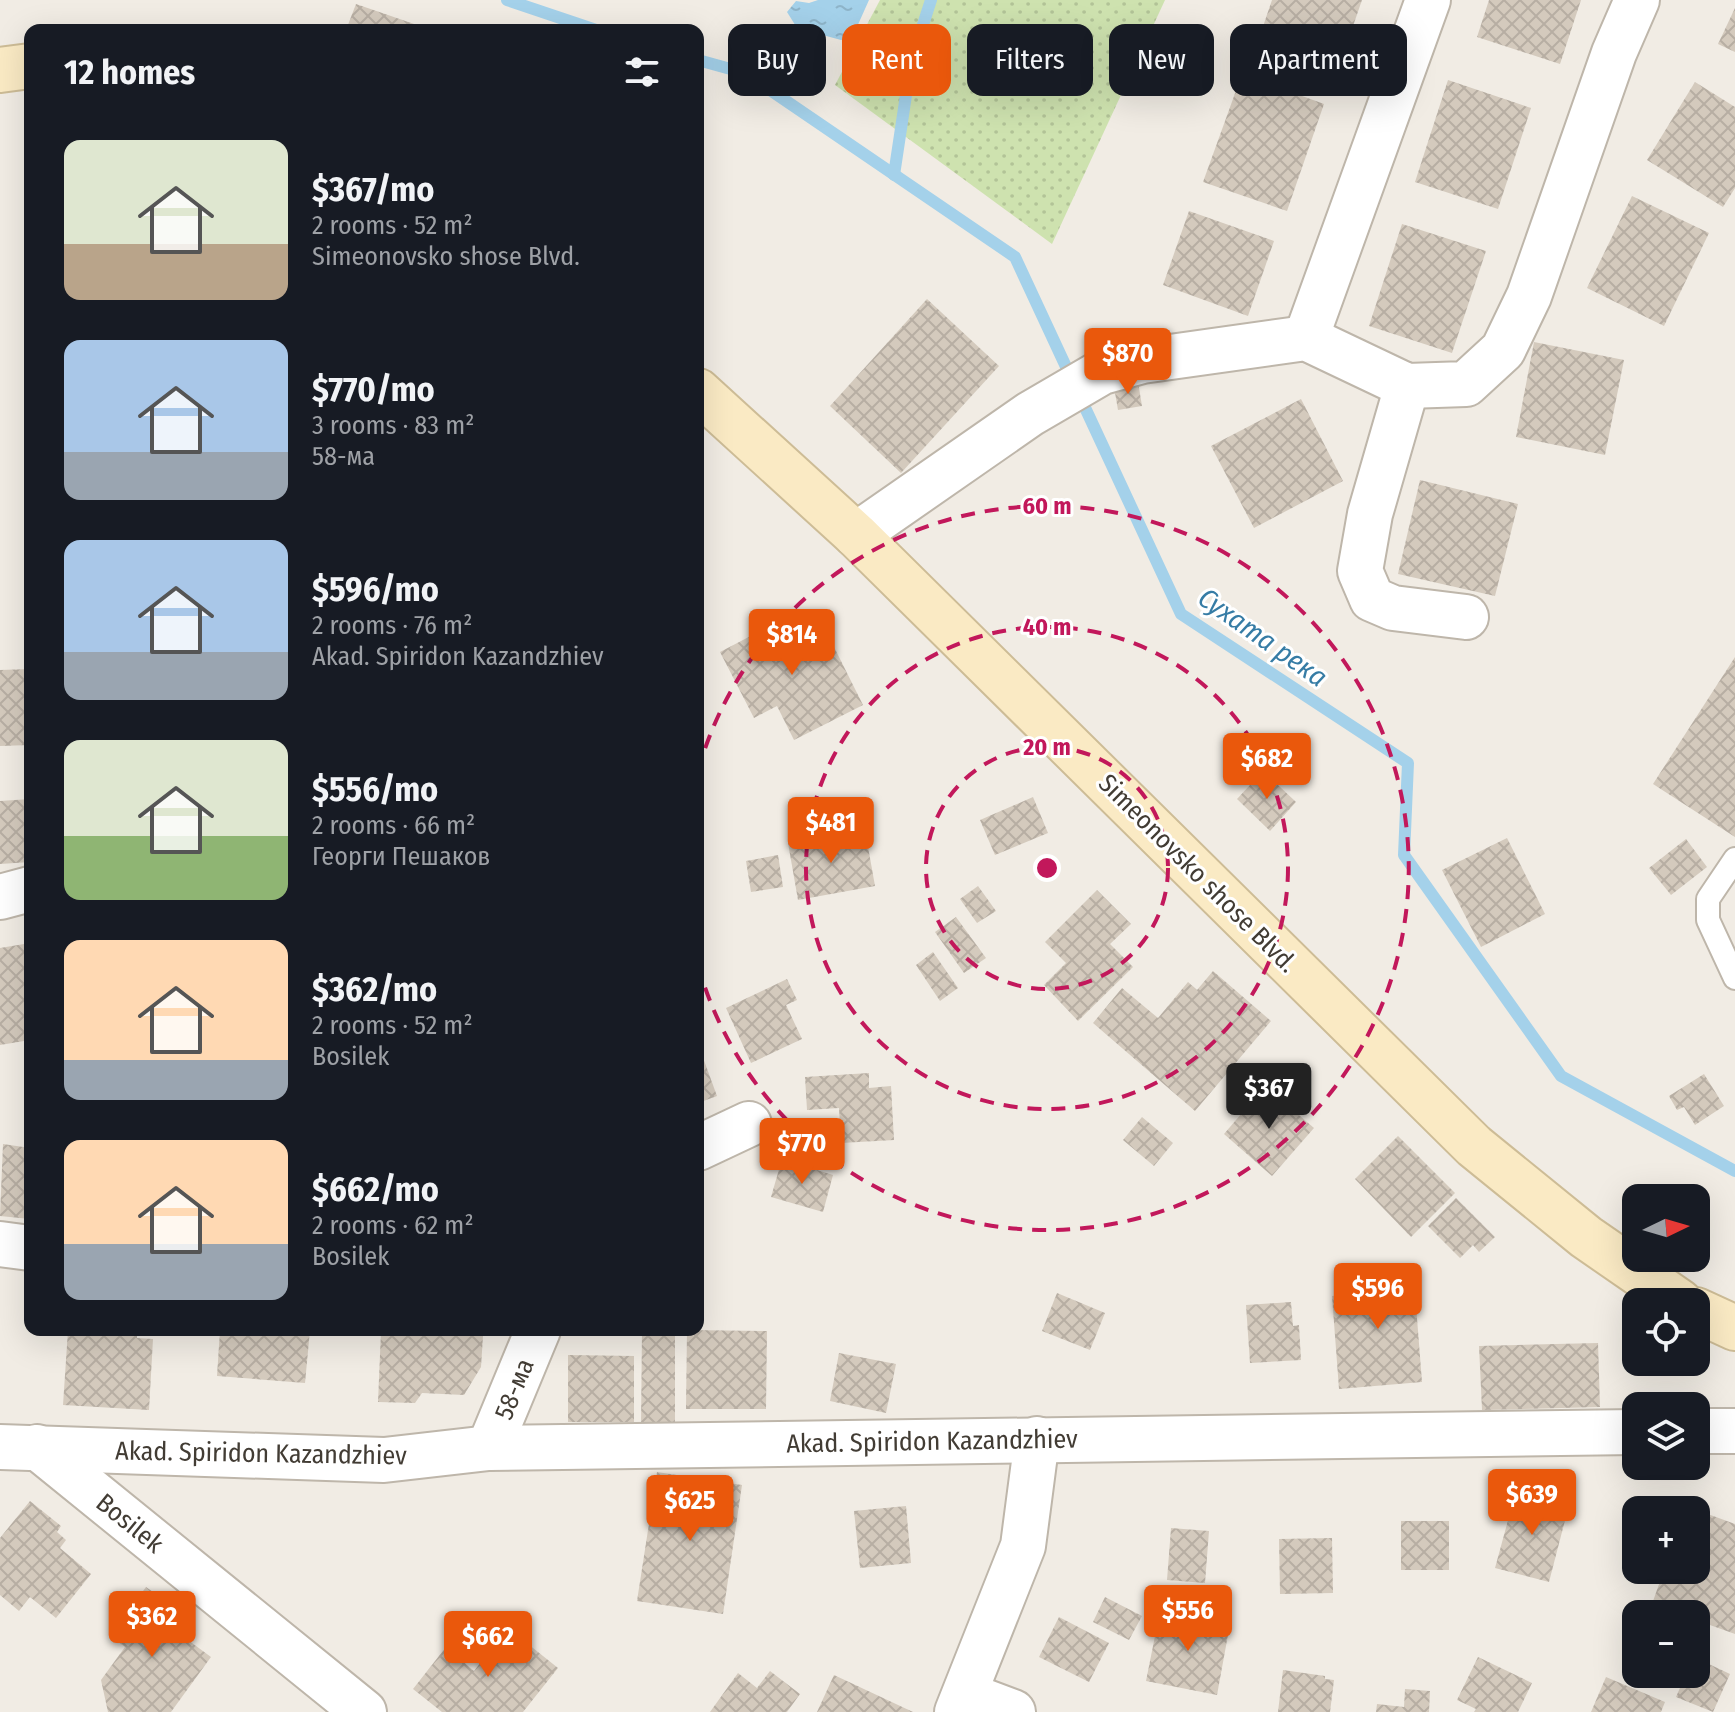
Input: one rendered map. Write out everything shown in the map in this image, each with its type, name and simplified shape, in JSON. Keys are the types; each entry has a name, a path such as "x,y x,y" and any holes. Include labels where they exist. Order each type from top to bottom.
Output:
{"street":[{"path":"1306,338 1428,0"},
{"path":"856,535 1030,414 1102,372 1142,361 1306,338 1407,386 1466,384 1503,350 1529,296 1614,53 1637,0"},
{"path":"0,70 24,67"},
{"path":"1407,386 1370,514 1360,571 1372,599 1393,608 1466,617"},
{"name":"Simeonovsko shose Blvd.","path":"704,396 856,535 1474,1146 1586,1237 1660,1288"},
{"path":"0,897 24,891"},
{"path":"704,1145 749,1124"},
{"path":"0,1244 24,1247"},
{"path":"1710,1316 1735,1328"},
{"name":"58-ма","path":"489,1448 536,1336"},
{"path":"1710,1431 1735,1431"},
{"name":"Akad. Spiridon Kazandzhiev","path":"19,1447 384,1460 489,1448 1622,1432"},
{"path":"1013,1712 961,1703 1023,1546 1037,1439"},
{"name":"Bosilek","path":"19,1447 343,1706"}],"lane":[{"path":"1735,859 1708,899 1708,920 1735,978"}],"green space":[{"path":"880,0 1165,0 1154,24 1109,24 1109,96 1121,96 1052,244 850,96 951,96 951,24 867,24"},
{"path":"842,72 842,90 835,85"}],"water":[{"path":"818,0 869,0 858,24 842,24 841,40 826,36 826,24 794,24 787,12 796,1 809,3"}],"building":[{"path":"1272,0 1362,0 1354,24 1264,24"},
{"path":"1489,0 1581,0 1560,64 1477,37"},
{"path":"356,4 414,24 348,24"},
{"path":"1735,8 1735,52 1718,44"},
{"path":"1448,80 1531,108 1498,209 1415,182"},
{"path":"1695,82 1735,107 1735,188 1723,207 1647,160"},
{"path":"1234,96 1302,96 1324,104 1287,211 1203,182"},
{"path":"1632,196 1709,233 1664,326 1587,288"},
{"path":"1189,211 1274,241 1248,316 1163,285"},
{"path":"1402,224 1486,251 1452,353 1369,326"},
{"path":"927,299 999,366 901,473 830,406"},
{"path":"1534,342 1624,360 1605,455 1516,437"},
{"path":"1138,382 1142,406 1118,410 1114,387"},
{"path":"1301,399 1343,481 1254,528 1211,446"},
{"path":"1420,480 1518,504 1495,596 1398,574"},
{"path":"789,616 800,639 824,627 863,705 794,740 777,706 754,718 720,652"},
{"path":"1735,657 1735,837 1653,784"},
{"path":"24,669 24,745 0,746 0,670"},
{"path":"1263,771 1296,802 1270,831 1237,799"},
{"path":"1033,797 1048,833 995,855 980,820"},
{"path":"24,799 24,862 0,864 0,801"},
{"path":"865,830 875,886 798,900 788,843"},
{"path":"1507,838 1545,914 1481,947 1442,870"},
{"path":"1686,839 1707,867 1671,895 1649,868"},
{"path":"778,855 783,887 751,892 746,861"},
{"path":"978,886 996,911 977,923 960,899"},
{"path":"1097,890 1131,924 1110,944 1133,967 1078,1021 1044,985 1066,963 1045,942"},
{"path":"956,917 986,958 964,973 935,932"},
{"path":"24,944 24,1041 0,1045 0,948"},
{"path":"933,952 958,988 940,1001 916,965"},
{"path":"1213,971 1271,1021 1195,1111 1093,1023 1122,988 1158,1018 1188,982 1197,990"},
{"path":"787,979 797,1000 786,1005 802,1039 751,1063 726,1008"},
{"path":"704,1060 717,1096 704,1101"},
{"path":"869,1073 869,1088 891,1086 894,1140 841,1143 839,1108 807,1110 805,1077"},
{"path":"1704,1074 1724,1106 1695,1125 1684,1107 1677,1110 1669,1096"},
{"path":"1265,1086 1314,1128 1272,1176 1224,1134"},
{"path":"1142,1117 1173,1143 1154,1166 1123,1140"},
{"path":"1398,1136 1455,1193 1411,1237 1355,1179"},
{"path":"3,1144 24,1147 24,1218 0,1216"},
{"path":"782,1159 833,1175 823,1212 771,1197"},
{"path":"1456,1198 1495,1237 1479,1252 1473,1245 1460,1258 1428,1226"},
{"path":"1413,1267 1422,1382 1339,1389 1332,1296 1350,1294 1349,1281 1378,1279 1377,1270"},
{"path":"1057,1293 1105,1313 1090,1350 1042,1331"},
{"path":"1291,1302 1293,1326 1299,1325 1301,1360 1250,1363 1246,1305"},
{"path":"704,1330 767,1331 766,1409 686,1409 687,1336 704,1336"},
{"path":"68,1336 137,1336 153,1339 149,1410 63,1405"},
{"path":"220,1336 309,1336 305,1383 217,1376"},
{"path":"381,1336 483,1336 481,1367 464,1395 422,1393 415,1403 378,1402"},
{"path":"642,1336 675,1336 675,1426 641,1425"},
{"path":"1598,1343 1600,1407 1482,1410 1479,1346"},
{"path":"839,1353 896,1364 886,1413 830,1401"},
{"path":"568,1355 634,1356 634,1422 568,1422"},
{"path":"657,1472 742,1485 723,1614 637,1601"},
{"path":"1516,1491 1569,1505 1549,1582 1495,1568"},
{"path":"30,1501 61,1526 57,1532 66,1540 60,1548 91,1574 56,1618 30,1597 19,1611 0,1595 0,1538"},
{"path":"906,1506 911,1563 860,1568 854,1511"},
{"path":"1710,1515 1735,1524 1735,1634 1710,1625 1710,1600 1653,1600 1659,1584 1710,1584"},
{"path":"1401,1521 1449,1521 1449,1570 1401,1570"},
{"path":"1171,1528 1209,1531 1205,1583 1167,1580"},
{"path":"1332,1538 1333,1593 1280,1594 1279,1539"},
{"path":"146,1587 188,1617 177,1632 211,1657 171,1712 108,1712 101,1680 125,1647 110,1636"},
{"path":"1105,1597 1142,1616 1129,1640 1093,1622"},
{"path":"1160,1611 1230,1624 1217,1695 1146,1681"},
{"path":"1059,1617 1109,1643 1089,1682 1039,1657"},
{"path":"508,1628 558,1668 523,1712 442,1712 413,1689 446,1647 474,1671"},
{"path":"1478,1657 1532,1683 1518,1712 1474,1712 1476,1709 1457,1700"},
{"path":"1710,1665 1730,1674 1713,1712 1676,1697 1680,1688 1710,1688"},
{"path":"1283,1670 1334,1680 1330,1712 1278,1712"},
{"path":"770,1671 800,1694 787,1712 710,1712 738,1673 757,1688"},
{"path":"834,1675 913,1712 817,1712"},
{"path":"1606,1677 1622,1684 1622,1688 1632,1688 1665,1702 1661,1712 1591,1712"},
{"path":"1405,1689 1430,1691 1429,1712 1376,1712 1377,1704 1404,1707"}],"waterway":[{"name":"Сухата река","path":"507,0 578,24"},
{"path":"894,175 911,62 931,0"},
{"name":"Сухата река","path":"704,62 745,73 1015,257 1181,614 1408,763 1404,855 1561,1076 1735,1171"}]}
